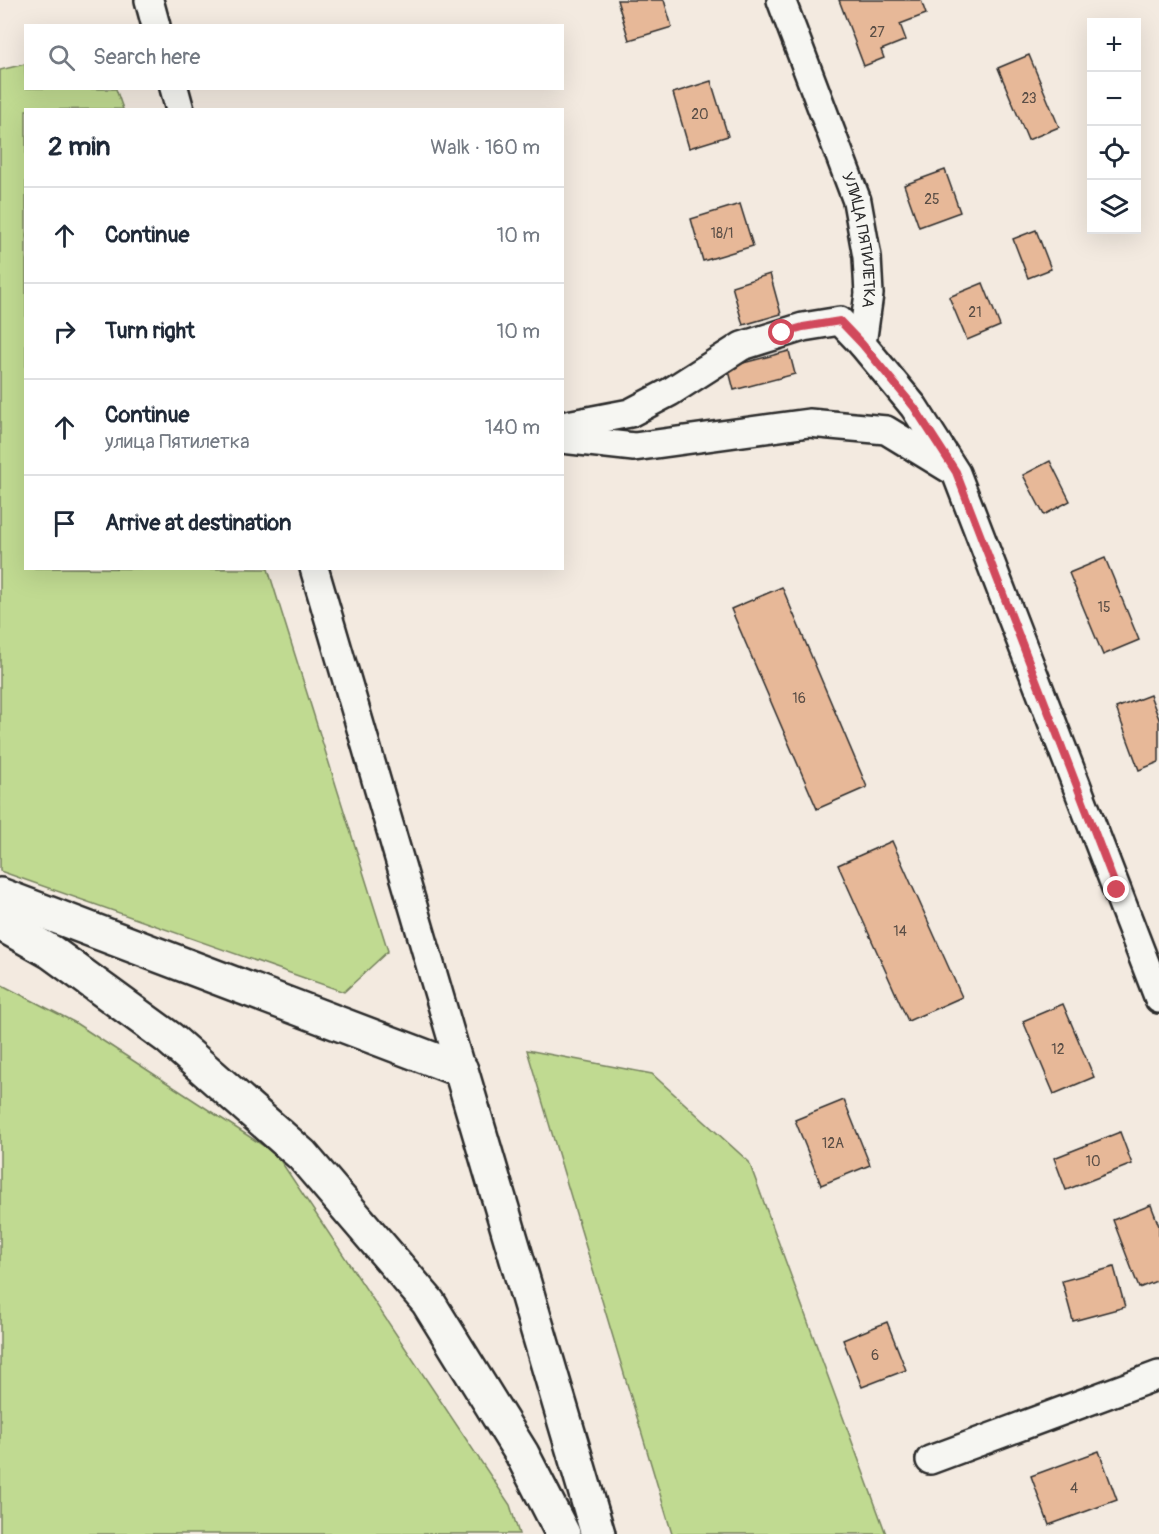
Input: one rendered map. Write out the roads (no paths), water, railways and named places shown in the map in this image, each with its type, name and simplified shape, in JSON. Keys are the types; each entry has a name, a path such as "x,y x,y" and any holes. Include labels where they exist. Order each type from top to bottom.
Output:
{"street":[{"path":"149,0 155,24"},
{"name":"УЛИЦА ПЯТИЛЕТКА","path":"781,0 857,201 867,257 869,294 862,344"},
{"path":"175,90 179,108"},
{"path":"564,426 630,412 670,392 742,346 803,327 840,321 914,407 956,472 1159,999"},
{"path":"564,439 634,447 809,423 886,430 956,472"},
{"path":"315,570 598,1534"},
{"path":"0,895 461,1070"},
{"path":"0,923 51,952 169,1038 302,1155 428,1302 522,1454 563,1534"},
{"path":"930,1460 1159,1375"}]}
